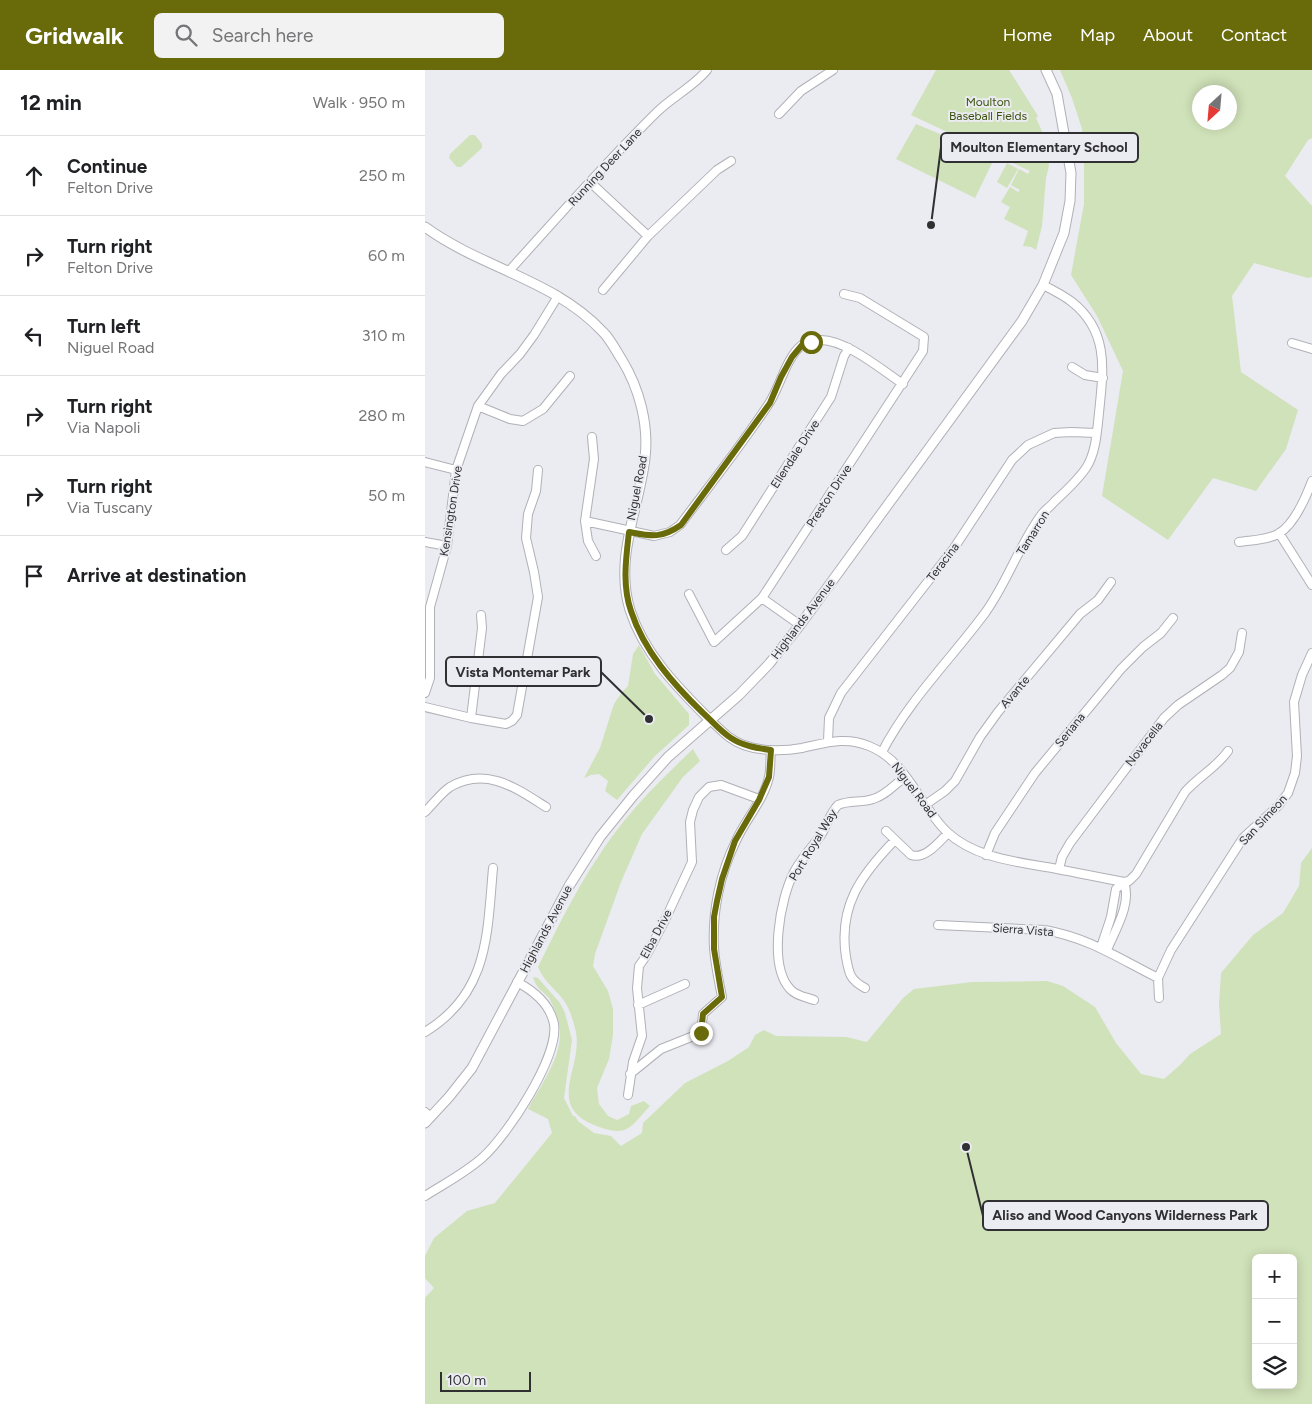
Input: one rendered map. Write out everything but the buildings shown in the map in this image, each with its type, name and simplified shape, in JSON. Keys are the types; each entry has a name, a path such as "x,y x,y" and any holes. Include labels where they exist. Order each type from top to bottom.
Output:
{"main road":[{"name":"Highlands Avenue","path":"427,1117 471,1068 569,886 600,837 668,757 739,694 769,664 800,625 1022,321 1043,285 1064,233 1070,201 1071,173 1057,94 1046,70"},
{"name":"Niguel Road","path":"425,227 474,257 509,271 558,296 583,313 604,333 627,370 637,389 645,434 645,458 629,532 624,570 630,610 643,640 679,689 709,719"}],"street":[{"name":"Running Deer Lane","path":"509,271 659,110 707,70"},
{"path":"779,114 801,91 833,70"},
{"path":"603,290 648,236 717,170 731,161"},
{"path":"590,182 648,236"},
{"name":"Tamarron","path":"882,752 893,730 908,709 986,611 1042,513 1076,481 1087,466 1093,449 1103,378 1101,347 1090,321 1071,301 1043,285"},
{"name":"Preston Drive","path":"689,594 714,642 761,598 923,351 924,336 860,298 845,294"},
{"name":"Kensington Drive","path":"425,693 428,607 447,546 456,470 478,406 501,374 520,354 558,296"},
{"path":"585,521 654,536 670,532 681,525 770,403 792,357 802,345 818,340 834,341 849,348 903,384"},
{"path":"1292,343 1312,349"},
{"name":"Ellendale Drive","path":"726,550 742,536 831,397 844,356 849,348"},
{"path":"1073,367 1085,375 1103,378"},
{"path":"478,406 509,419 523,421 543,409 570,376"},
{"name":"Teracina","path":"828,741 829,718 841,693 954,548 1012,460 1028,444 1054,434 1071,432 1096,433"},
{"path":"592,437 594,458 585,521 588,541 596,556"},
{"path":"425,462 456,470"},
{"path":"425,707 506,724 517,715 538,597 526,538 528,514 536,491 538,470"},
{"path":"1239,542 1261,539 1279,533 1301,508 1312,481"},
{"path":"1279,533 1312,585"},
{"path":"425,542 447,546"},
{"name":"Avante","path":"925,805 945,791 955,781 980,737 998,712 1081,614 1099,600 1111,582"},
{"path":"761,598 800,625"},
{"path":"471,718 482,628 481,615"},
{"name":"Seriana","path":"986,855 995,833 1035,773 1121,669 1143,647 1161,633 1173,618"},
{"name":"Novacella","path":"1059,869 1062,857 1069,843 1164,718 1230,668 1239,652 1241,632"},
{"name":"San Simeon","path":"1159,998 1158,978 1171,950 1243,838 1278,806 1289,793 1293,782 1297,756 1295,702 1302,675 1312,653"},
{"name":"Niguel Road","path":"709,719 730,738 751,747 771,750 801,748 828,741 855,741 882,752 895,762 932,816 948,833 965,844 986,855 1124,882"},
{"path":"630,1074 661,1048 701,1033 703,1014 722,997 714,949 714,917 717,901 722,879 735,841 759,800 769,777 771,750"},
{"path":"1104,949 1116,889 1136,874 1185,792 1228,751"},
{"name":"Port Royal Way","path":"814,1000 798,995 791,990 783,981 779,964 782,906 794,872 822,833 838,805 879,797 905,777"},
{"path":"425,812 448,788 463,781 475,779 496,780 511,785 547,807"},
{"name":"Elba Drive","path":"627,1094 630,1074 641,1036 637,977 639,966 664,922 692,862 690,822 693,810 699,798 709,787 721,784 759,800"},
{"path":"886,831 911,855 916,857 935,846 948,833"},
{"path":"865,988 854,982 848,971 844,940 845,926 852,898 861,880 895,840"},
{"path":"425,1032 453,1010 465,997 473,980 485,947 493,868"},
{"path":"1104,949 1124,907 1127,891 1124,882"},
{"name":"Sierra Vista","path":"938,925 1045,930 1077,937 1158,978"},
{"path":"425,1196 465,1171 483,1157 499,1140 519,1113 548,1058 554,1040 554,1024 549,1010 536,994 517,982"},
{"path":"638,1005 685,984"}],"green space":[{"name":"Moulton Baseball Fields","path":"936,70 1009,70 1038,116 1036,118 1046,140 1049,166 1046,178 1042,226 1036,250 1023,246 1028,231 1004,219 1010,207 1001,202 1010,187 1018,192 1020,190 1011,185 1019,169 1028,174 1030,171 911,115"},
{"path":"1060,70 1312,70 1312,138 1308,140 1285,176 1312,206 1312,277 1308,278 1254,263 1232,296 1241,372 1298,410 1286,449 1256,491 1213,478 1168,540 1102,496 1123,371 1097,316 1071,275 1084,204 1082,129"},
{"path":"916,124 995,157 975,198 896,159"},
{"path":"470,135 475,135 482,144 482,148 461,167 457,167 449,158 450,154"},
{"path":"1007,163 1018,169 1007,188 997,182"},
{"path":"639,645 655,674 689,714 689,725 654,757 617,800 605,791 608,781 599,774 584,778 600,748 614,704 628,686 633,654"},
{"path":"693,749 700,761 683,777 642,834 621,882 595,954 593,966 608,991 613,1009 613,1035 609,1059 597,1088 599,1104 608,1116 617,1120 629,1114 631,1106 644,1101 650,1106 628,1128 617,1131 609,1130 582,1118 572,1108 569,1097 569,1084 577,1043 575,1028 566,1004 545,980 538,967 577,892 611,838 640,802"},
{"path":"1312,848 1312,1404 425,1404 425,1298 434,1288 425,1278 425,1256 434,1238 467,1211 495,1203 552,1133 548,1119 528,1109 553,1064 560,1041 560,1028 557,1016 549,998 538,987 533,977 538,978 560,1003 565,1013 572,1040 564,1098 573,1116 594,1133 611,1136 621,1146 642,1133 643,1123 685,1083 728,1061 749,1047 755,1035 764,1030 776,1036 846,1037 867,1042 903,998 914,989 972,982 1047,981 1063,986 1095,1007 1116,1043 1141,1074 1164,1079 1190,1054 1221,1034 1219,1004 1221,973 1253,935 1283,913 1299,886 1301,863"}],"place":[{"name":"Moulton Elementary School","path":"931,225"},
{"name":"Vista Montemar Park","path":"649,719"},
{"name":"Aliso and Wood Canyons Wilderness Park","path":"966,1147"}],"route":[{"path":"701,1033 703,1014 722,997 714,949 714,917 722,879 735,841 759,800 769,777 771,750 751,747 730,738 679,689 643,640 630,610 626,591 624,570 629,532 654,536 670,532 681,525 770,403 792,357 802,345 811,342"}]}
